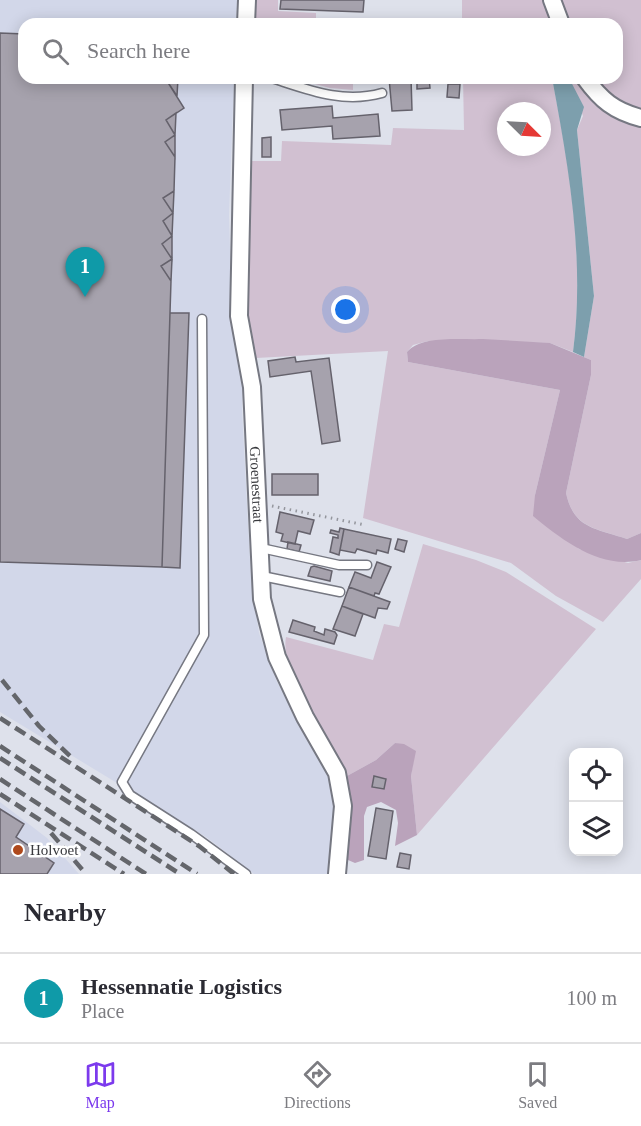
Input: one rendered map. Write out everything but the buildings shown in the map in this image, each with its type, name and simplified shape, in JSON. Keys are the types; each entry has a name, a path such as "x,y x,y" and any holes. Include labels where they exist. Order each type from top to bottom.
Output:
{"street":[{"path":"246,18 247,0"},
{"path":"552,0 559,18"},
{"name":"Groenestraat","path":"244,84 238,316 252,387 262,599 277,657 337,773 343,806 337,874"},
{"path":"590,84 600,98 627,114 641,118"}],"lane":[{"path":"293,84 337,97 370,96 382,93"},
{"path":"202,319 204,635 122,782 130,795 191,834 246,874"},
{"path":"261,548 339,565 367,565"},
{"path":"262,576 340,592"}],"path":[{"path":"259,504 365,525"}],"shaded area":[{"path":"0,0 237,0 236,18 18,18 18,84 234,84 229,215 232,318 243,371 242,411 251,578 259,633 277,682 324,766 332,787 335,816 330,874 254,874 206,837 0,712"},
{"path":"256,0 278,0 278,11 316,13 316,18 255,18"},
{"path":"462,0 547,0 554,18 462,18"},
{"path":"559,0 641,0 641,110 609,94 600,84 623,84 623,18 566,18"},
{"path":"315,84 353,84 353,90"},
{"path":"463,84 553,84 565,146 574,215 577,283 573,352 550,343 428,341 413,345 407,352 408,362 560,390 535,495 579,549 628,563 641,560 641,579 603,622 556,596 511,563 363,518 388,351 256,358 246,327 249,161 281,161 282,141 391,145 393,128 464,130"},
{"path":"553,84 572,84 584,107 577,130 594,296 584,357 573,352 576,318 576,249 564,146"},
{"path":"571,84 583,84 605,108 641,126 641,533 627,539 596,529 581,520 570,505 566,493 591,375 591,360 584,357 594,296 577,130 583,116"},
{"path":"483,339 550,343 591,360 591,375 566,493 574,514 588,525 627,539 641,533 641,560 611,561 597,557 569,543 533,516 535,495 560,390 408,362 407,352 422,343"},
{"path":"423,544 506,572 596,629 417,835 411,776 415,751 395,743 376,760 347,776 298,688 286,652 286,637 373,660 384,624 399,627"},
{"path":"395,743 404,744 416,751 411,776 417,835 395,846 398,823 396,810 381,802 367,807 364,816 364,860 355,863 348,860 345,854 349,802 347,776 376,760"},
{"name":"Holvoet","path":"0,802 47,838 79,874 0,874"}],"railway":[{"path":"2,680 39,726 71,757"},
{"path":"0,718 199,846 234,874"},
{"path":"0,746 197,874"},
{"path":"0,758 180,874"},
{"path":"0,779 146,874"},
{"path":"0,794 124,874"},
{"path":"51,833 86,874"}],"place":[{"name":"Hessennatie Logistics","path":"85,297"},
{"name":"Holvoet","path":"18,850"}]}
